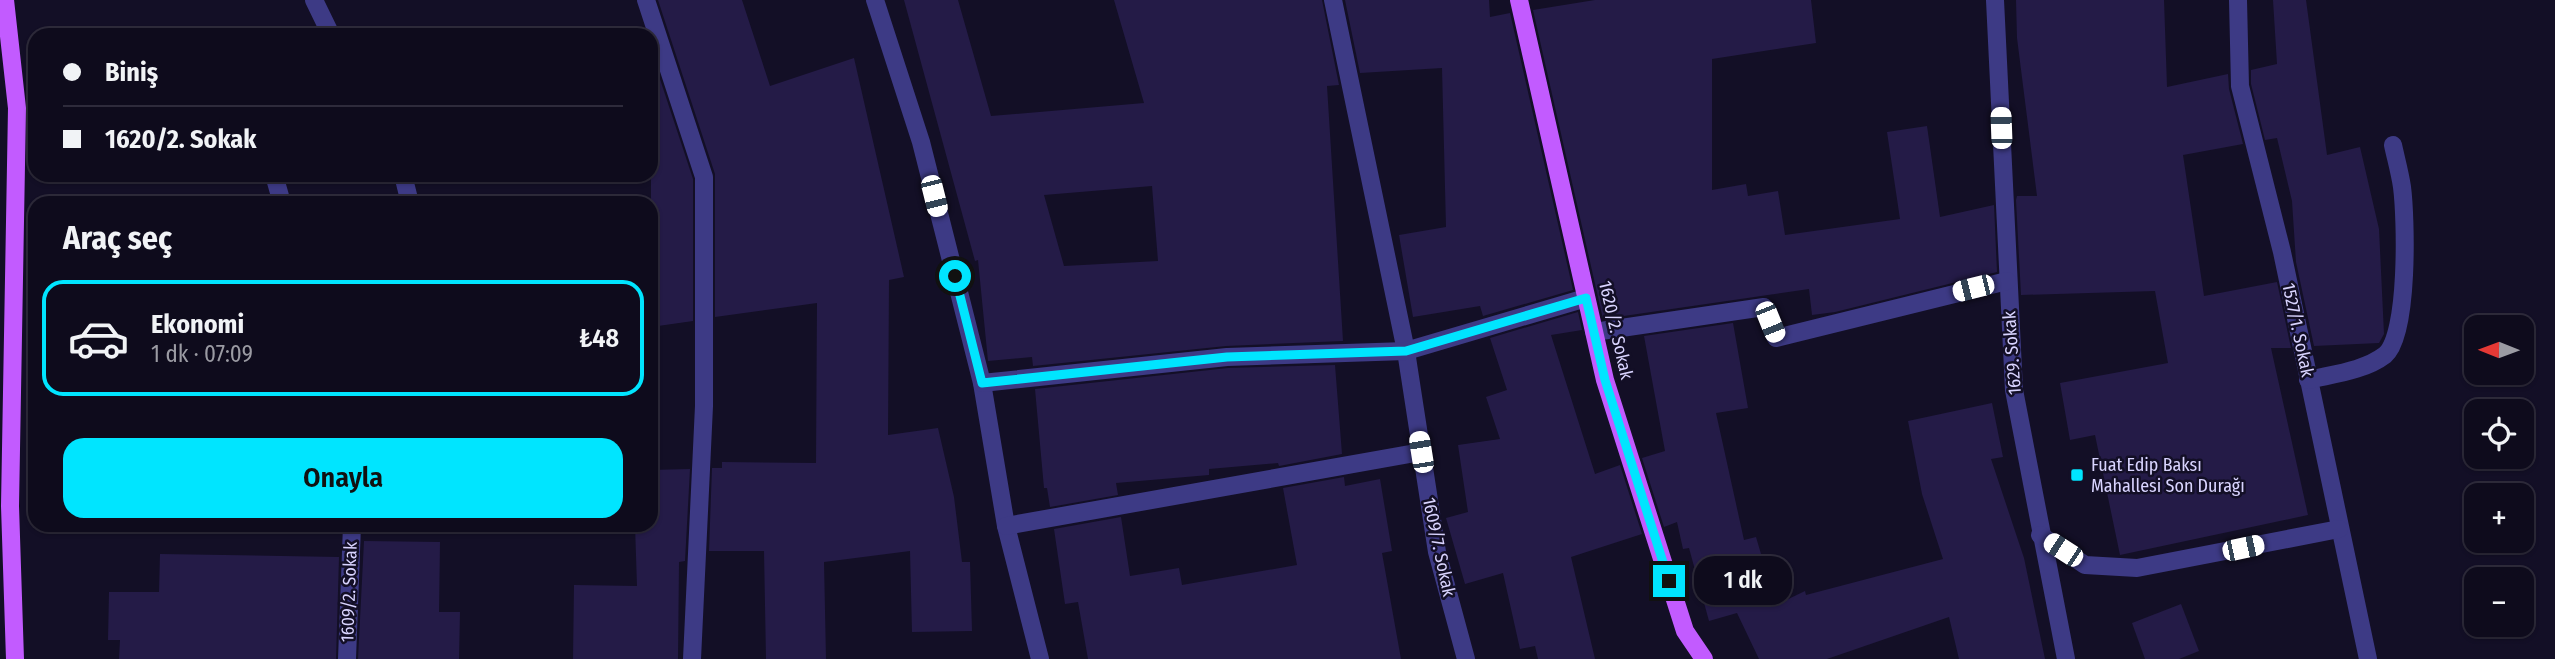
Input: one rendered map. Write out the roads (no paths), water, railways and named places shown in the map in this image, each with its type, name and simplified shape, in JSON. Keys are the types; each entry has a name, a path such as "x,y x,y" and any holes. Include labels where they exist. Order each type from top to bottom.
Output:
{"main road":[{"path":"5,0 17,108 10,506 15,659"},
{"name":"1620/2. Sokak","path":"1520,0 1605,380 1685,631 1704,659"}],"street":[{"path":"314,0 322,28"},
{"path":"646,0 655,28"},
{"path":"875,0 920,142 982,383 1006,526 1040,659"},
{"name":"1609/7. Sokak","path":"1333,0 1406,351 1437,552 1466,659"},
{"name":"1629. Sokak","path":"1995,0 2014,390 2065,659"},
{"name":"1527/1. Sokak","path":"2238,0 2240,86 2282,252 2368,659"},
{"path":"658,37 704,177 704,406 692,659"},
{"path":"2308,380 2359,368 2386,354 2398,331 2404,281 2402,188 2393,145"},
{"path":"1594,332 1764,307 1776,338 2007,281"},
{"path":"982,383 1227,357 1406,351 1586,298"},
{"path":"1006,526 1421,452"},
{"path":"2040,535 2085,565 2137,568 2339,528"},
{"name":"1609/2. Sokak","path":"347,659 352,532"}],"place":[{"name":"Fuat Edip Baksı Mahallesi Son Durağı","path":"2077,475"}]}
